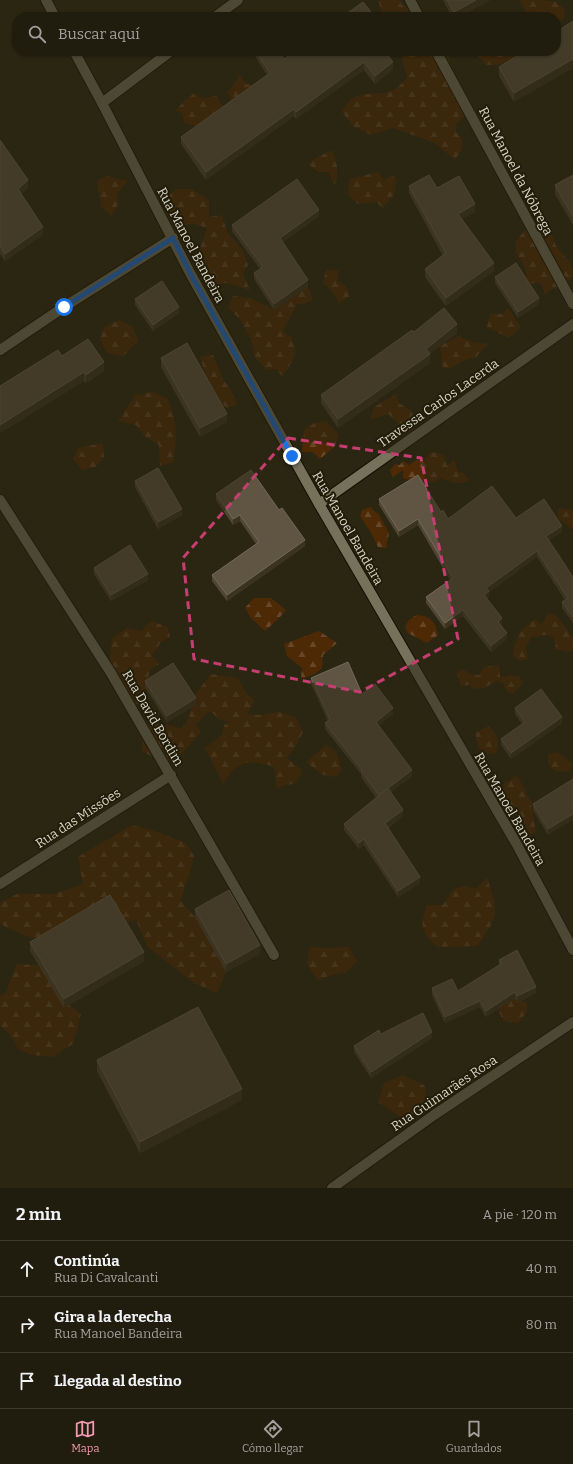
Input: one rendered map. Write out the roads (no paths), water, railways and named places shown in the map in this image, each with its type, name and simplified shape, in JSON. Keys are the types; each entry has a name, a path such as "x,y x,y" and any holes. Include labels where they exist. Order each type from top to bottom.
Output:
{"street":[{"path":"46,0 52,12"},
{"path":"222,12 238,0"},
{"path":"410,0 416,12"},
{"name":"Rua Manoel Bandeira","path":"77,56 190,273 319,504 516,843 573,950"},
{"path":"102,103 164,56"},
{"name":"Rua Manoel da Nóbrega","path":"439,56 573,304"},
{"path":"0,350 64,307 173,238"},
{"name":"Travessa Carlos Lacerda","path":"319,504 573,324"},
{"name":"Rua David Bordim","path":"0,500 111,673 274,955"},
{"name":"Rua das Missões","path":"0,884 171,775"},
{"name":"Rua Guimarães Rosa","path":"332,1188 434,1115 573,1022"}]}
